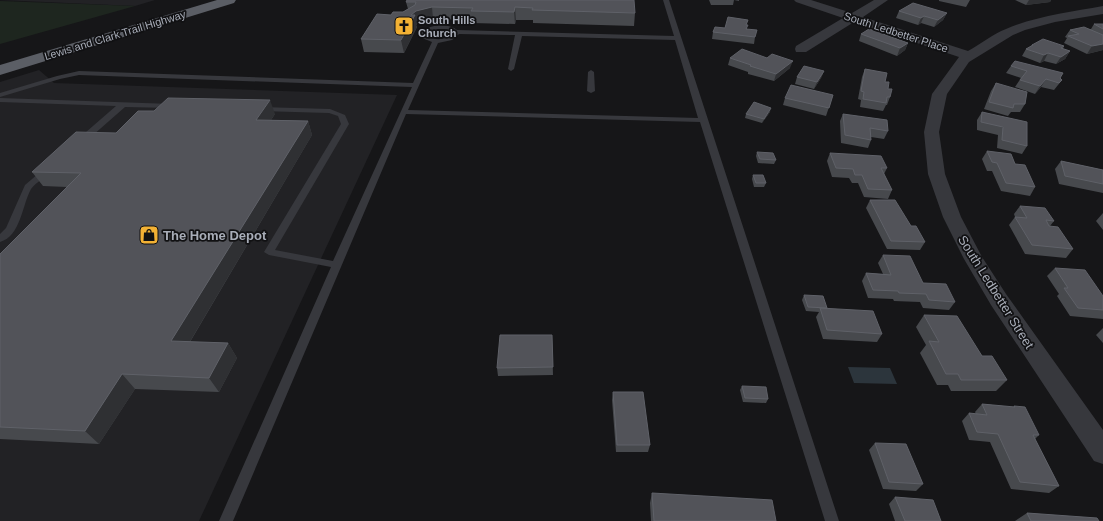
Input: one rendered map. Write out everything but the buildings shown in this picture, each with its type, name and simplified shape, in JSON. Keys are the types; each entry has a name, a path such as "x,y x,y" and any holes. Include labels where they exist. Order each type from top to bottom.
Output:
{"highway":[{"name":"Lewis and Clark Trail Highway","path":"53,40 191,0"},
{"name":"Lewis and Clark Trail Highway","path":"0,70 230,0"}],"street":[{"name":"South Ledbetter Place","path":"800,0 970,56"},
{"path":"800,49 882,0"},
{"name":"South Ledbetter Street","path":"1103,10 1062,17 1026,26 996,39 970,56 952,73 942,87 934,114 932,145 940,186 965,247 984,278 1103,452"}],"lane":[{"path":"666,0 832,521"},
{"path":"456,32 456,34 451,38 436,41 424,37 424,32 431,28 442,27 451,28 456,32 677,38"},
{"path":"511,69 519,33"},
{"path":"226,521 436,41"},
{"path":"591,72 591,91"},
{"path":"0,95 59,77 79,73 416,85"},
{"path":"0,100 181,107"},
{"path":"76,146 122,105"},
{"path":"252,109 330,111 341,114 345,124 269,252 337,265"},
{"path":"404,112 703,120"},
{"path":"0,239 10,230 28,188 55,164"}],"shaded area":[{"path":"0,0 155,0 135,6"},
{"path":"0,1 135,6 0,44"},
{"path":"39,70 54,83 397,95 199,521 0,521 0,82"},
{"path":"848,367 890,368 897,384 854,383"}],"place":[{"name":"South Hills Church","path":"404,26"},
{"name":"The Home Depot","path":"149,235"}]}
